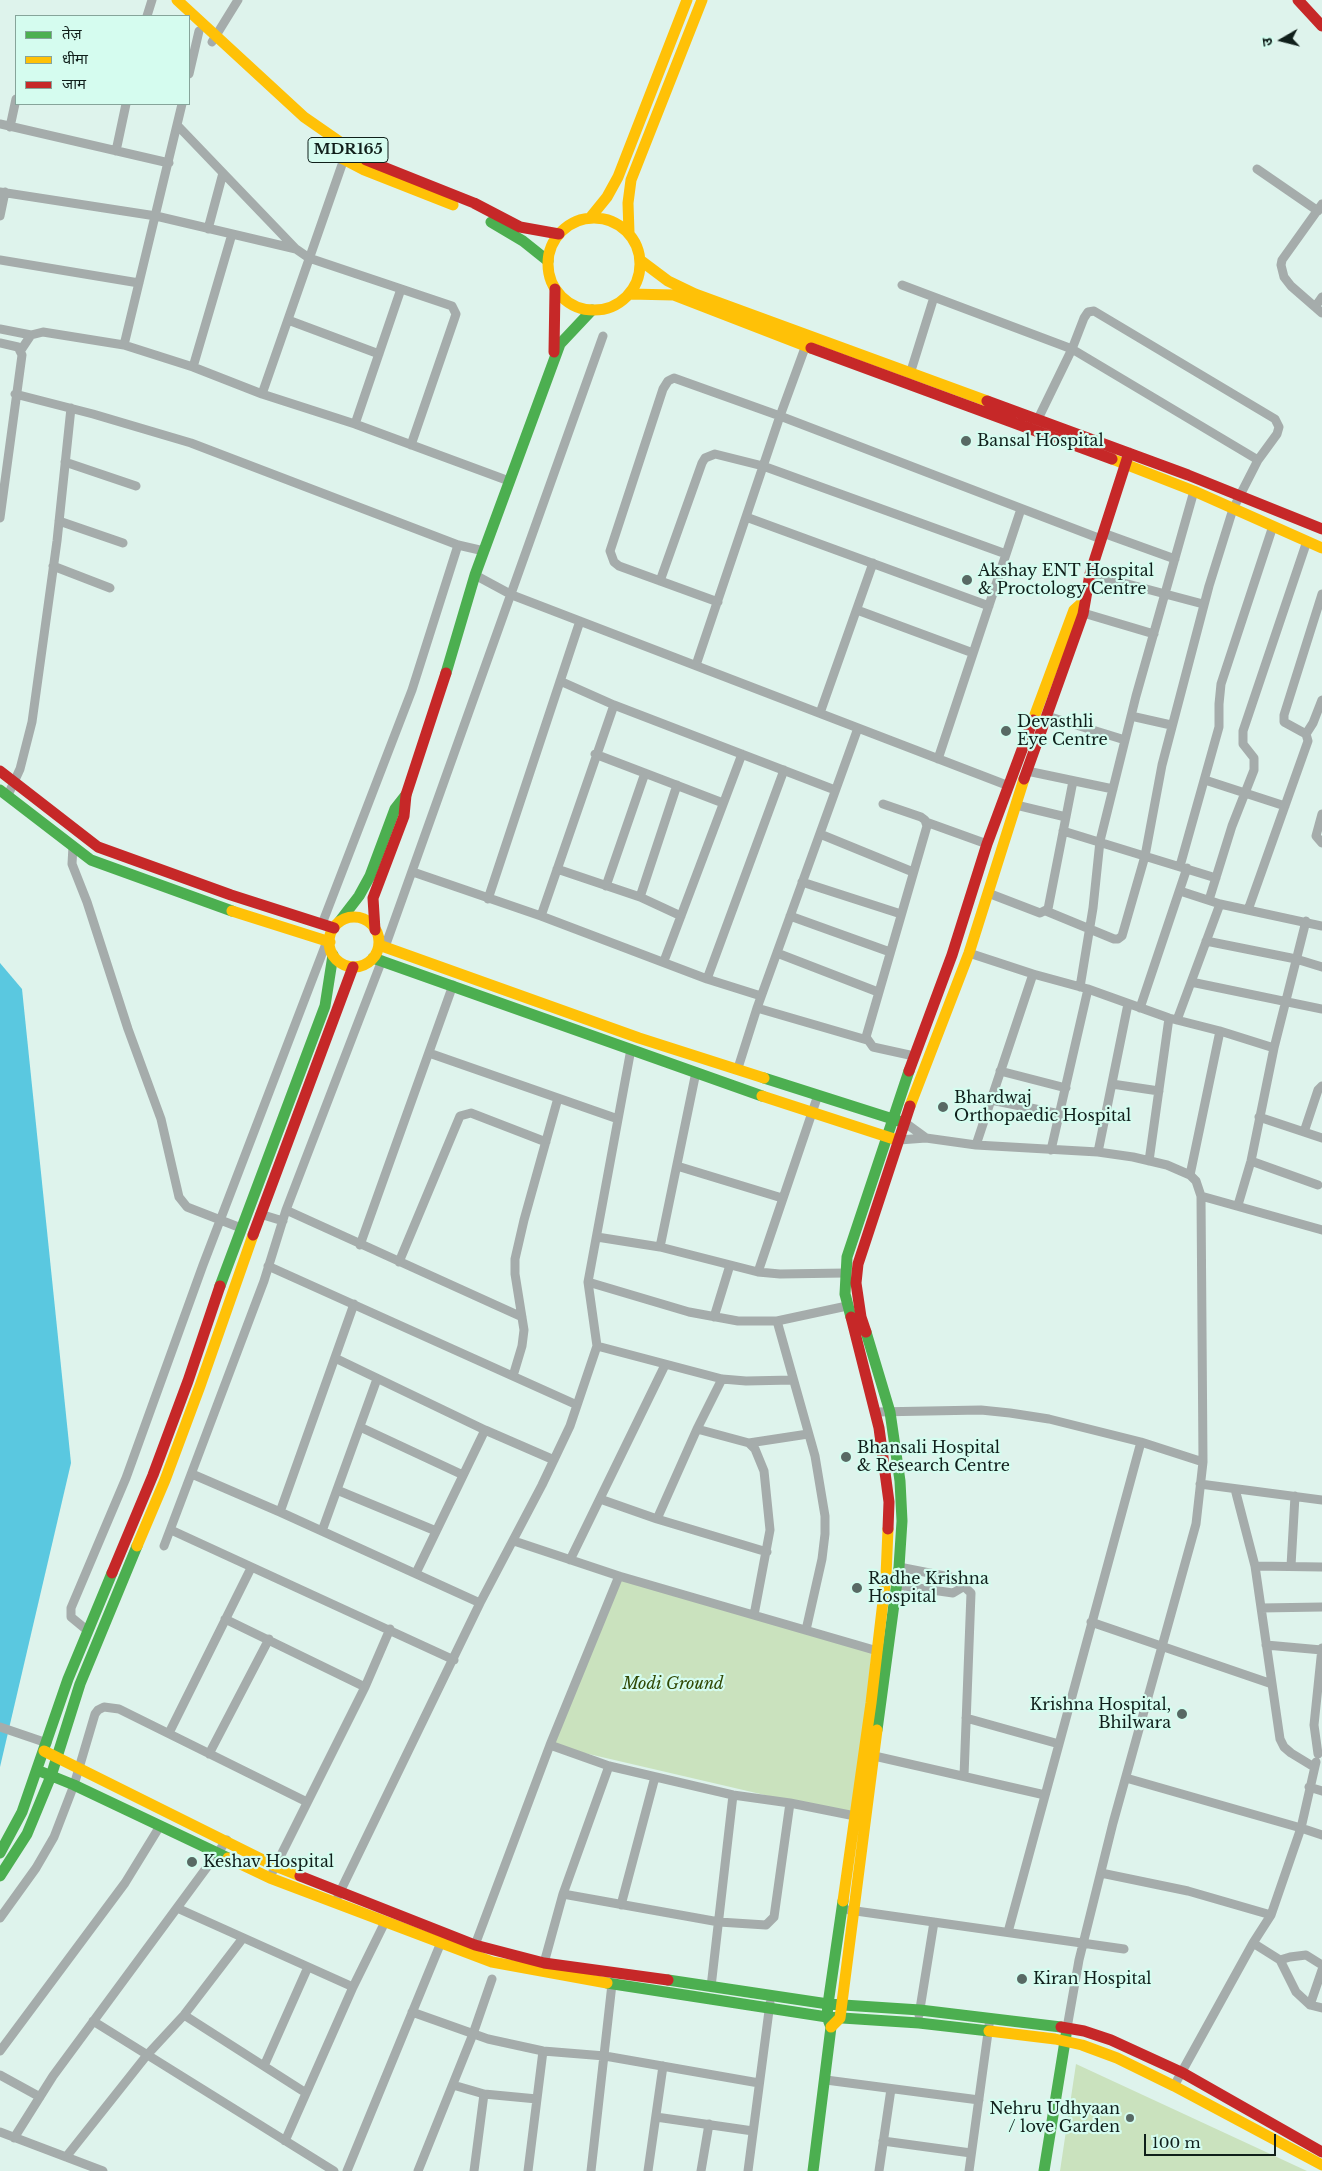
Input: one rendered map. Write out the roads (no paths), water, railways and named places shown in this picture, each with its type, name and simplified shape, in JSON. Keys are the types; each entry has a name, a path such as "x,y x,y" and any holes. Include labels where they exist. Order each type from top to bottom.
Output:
{"main road":[{"path":"166,0 182,15"},
{"name":"MDR165","path":"177,0 264,93 346,154 381,178 471,212 498,225 548,261"},
{"path":"590,218 607,196 618,177 679,25 687,0"},
{"path":"629,233 628,203 631,180 702,0"},
{"path":"1298,0 1322,26"},
{"name":"MDR165","path":"190,23 199,31 214,39"},
{"name":"MDR165","path":"346,154 474,203 520,227 558,234"},
{"path":"554,359 555,289 550,276 548,261 551,247 558,234 576,221 590,218 611,221 629,233 637,246 640,274 630,294 613,307 592,310 571,304 555,289"},
{"path":"640,260 668,281 695,294 1037,421 1128,459 1194,491 1322,548"},
{"path":"630,294 674,295 806,345 1128,459 1240,495 1322,530"},
{"path":"375,930 374,898 404,816 406,795 462,623 475,575 554,359 565,338 592,310"},
{"path":"882,1653 889,1502 876,1412 847,1306 845,1273 847,1257 892,1119 952,955 987,844 1084,601 1090,574 1128,459"},
{"path":"840,2018 848,1910 868,1755 882,1653 900,1567 902,1499 890,1412 861,1317 856,1274 861,1250 904,1122 969,953 1079,612"},
{"path":"0,771 98,847 232,895 322,924 337,925 350,918 359,918 367,921 375,930 382,946 378,959"},
{"path":"4,792 91,860 227,909 328,941"},
{"path":"328,941 337,925 359,896 370,876 395,809 406,795"},
{"path":"328,941 333,954 341,963 353,967 378,959 812,1113 899,1140"},
{"path":"382,946 639,1038 904,1122"},
{"path":"0,1853 15,1828 46,1747 68,1679 153,1475 188,1381 241,1228 324,1006 333,954"},
{"path":"0,1876 27,1834 51,1776 80,1684 165,1480 260,1214 353,967"},
{"path":"301,1067 313,1072"},
{"path":"46,1747 57,1756 166,1812 227,1840 275,1866 306,1876 492,1962 612,1984 769,2008 829,2022 840,2018 919,2023 1065,2041 1082,2045 1117,2058 1174,2086 1322,2165"},
{"path":"37,1770 74,1785 270,1878 385,1922 442,1939 475,1945 544,1963 828,2004 920,2010 1068,2028 1111,2040 1183,2073 1322,2152"},
{"path":"813,2171 826,2080 828,2004 848,1910"},
{"path":"1044,2171 1068,2028"}],"street":[{"path":"147,15 152,0"},
{"path":"214,39 238,0"},
{"path":"190,70 199,31"},
{"path":"10,127 15,103"},
{"path":"116,151 126,105"},
{"path":"124,345 182,105"},
{"path":"0,124 169,162"},
{"path":"177,126 296,249 309,258 452,306 456,314 411,445"},
{"path":"262,394 346,154"},
{"path":"1257,169 1320,207 1280,265 1284,277 1291,286 1319,310 1322,297"},
{"path":"208,228 223,173"},
{"path":"0,216 2,192 156,216 296,249"},
{"path":"193,367 232,234"},
{"path":"0,260 139,283"},
{"path":"902,285 1072,349 1258,460"},
{"path":"356,424 402,288"},
{"path":"910,374 934,297"},
{"path":"988,894 1040,913 1046,911 1114,939 1120,938 1145,856 1171,726 1204,604 1233,508 1258,460 1279,430 1275,419 1097,312 1091,311 1086,314 1072,349 1037,421"},
{"path":"288,320 379,354"},
{"path":"0,329 31,335"},
{"path":"0,518 21,350 35,332 50,332 124,345 193,367 262,394 356,424 509,481"},
{"path":"382,946 413,872 602,336"},
{"path":"0,343 14,345 21,350"},
{"path":"696,666 780,416 806,345"},
{"path":"718,602 619,566 614,562 610,550 660,398 668,381 678,378 1021,509 1175,559"},
{"path":"15,394 71,408 191,443 458,545 484,551"},
{"path":"4,792 14,782 26,748 32,722 59,521 71,408"},
{"path":"660,581 705,458 715,454 763,466 1006,554"},
{"path":"65,462 136,486"},
{"path":"1052,1150 1066,1088 1084,988 1100,841 1131,716 1194,491"},
{"path":"938,759 1021,509"},
{"path":"746,517 989,606"},
{"path":"59,521 123,543"},
{"path":"1140,1008 1180,891 1183,867 1219,727 1218,704 1221,684 1273,526"},
{"path":"1209,900 1255,764 1254,758 1243,744 1243,731 1306,541"},
{"path":"322,924 412,690 458,545"},
{"path":"820,713 873,564"},
{"path":"53,566 110,588"},
{"path":"1090,574 1204,604"},
{"path":"475,575 512,595 1009,786"},
{"path":"1248,910 1308,741 1306,734 1286,723 1284,715 1322,594"},
{"path":"857,610 973,654"},
{"path":"1079,612 1154,634"},
{"path":"488,900 580,621"},
{"path":"560,681 614,705 835,790"},
{"path":"1306,734 1313,723 1322,700"},
{"path":"541,916 614,705"},
{"path":"1047,716 1125,740"},
{"path":"1131,716 1171,726"},
{"path":"738,1068 761,996 858,728"},
{"path":"596,754 723,803"},
{"path":"664,961 742,754"},
{"path":"707,979 784,770"},
{"path":"1027,772 1113,789"},
{"path":"606,886 645,773"},
{"path":"1204,780 1285,806"},
{"path":"1046,911 1049,905 1073,781"},
{"path":"640,897 677,785"},
{"path":"883,804 921,817 926,822 987,844"},
{"path":"1016,805 1066,817"},
{"path":"1322,814 1316,836 1322,843"},
{"path":"867,1040 866,1032 914,872 926,829 926,822"},
{"path":"1063,831 1216,878"},
{"path":"820,834 914,872"},
{"path":"73,846 72,864 87,902 128,1029 161,1120 179,1197 187,1207 241,1228"},
{"path":"557,869 640,897 681,916"},
{"path":"413,872 488,900 541,916 664,961 707,979 761,996"},
{"path":"802,882 901,914"},
{"path":"1180,891 1220,904 1306,921 1322,926"},
{"path":"1149,1161 1158,1092 1173,1019 1191,982 1220,904"},
{"path":"790,916 890,952"},
{"path":"1238,1205 1251,1162 1284,1000 1306,921"},
{"path":"88,1631 71,1617 71,1608 126,1478 220,1221 328,941"},
{"path":"1206,941 1296,959 1322,967"},
{"path":"777,953 878,992"},
{"path":"969,953 1084,988 1173,1019 1274,1048"},
{"path":"164,1546 268,1266 286,1210 378,959"},
{"path":"976,1145 1033,974"},
{"path":"1191,982 1322,1009"},
{"path":"360,1245 453,985"},
{"path":"1098,1152 1128,1004"},
{"path":"757,1008 867,1040 873,1046 914,1056"},
{"path":"1190,1175 1220,1031"},
{"path":"334,1903 454,1660 480,1603 514,1541 570,1426 596,1346 588,1282 631,1049"},
{"path":"429,1053 618,1119"},
{"path":"1000,1071 1066,1088"},
{"path":"660,1246 696,1072"},
{"path":"1112,1084 1158,1092"},
{"path":"1304,1132 1318,1090 1322,1085"},
{"path":"758,1272 818,1095"},
{"path":"513,1376 522,1346 522,1317 515,1274 515,1259 558,1098"},
{"path":"991,1100 1060,1114"},
{"path":"399,1262 460,1116 471,1113 546,1142"},
{"path":"1259,1117 1322,1138"},
{"path":"904,1122 926,1138"},
{"path":"899,1140 926,1138 976,1145 1098,1152 1149,1161 1167,1165 1190,1175 1196,1180 1201,1196 1203,1462 1196,1524 1101,1873 1084,1942 1068,2028"},
{"path":"1251,1162 1318,1185"},
{"path":"677,1166 782,1198"},
{"path":"1201,1196 1322,1230"},
{"path":"286,1210 522,1317"},
{"path":"260,1214 283,1221"},
{"path":"597,1237 660,1246 758,1272 780,1274 845,1273"},
{"path":"714,1317 730,1265"},
{"path":"268,1266 577,1405"},
{"path":"588,1282 689,1312 738,1321 777,1321 847,1306"},
{"path":"280,1512 354,1304"},
{"path":"777,1321 808,1434 823,1501 826,1534 806,1630"},
{"path":"596,1346 722,1379 746,1381 793,1380"},
{"path":"335,1358 485,1430 554,1460"},
{"path":"570,1560 665,1365"},
{"path":"322,1530 377,1378"},
{"path":"657,1520 697,1429 722,1379"},
{"path":"876,1412 981,1410 1010,1413 1049,1419 1141,1442 1203,1462"},
{"path":"360,1427 463,1475"},
{"path":"697,1429 749,1443 808,1434"},
{"path":"416,1573 485,1430"},
{"path":"1008,1932 1141,1442"},
{"path":"749,1443 755,1449 764,1470 770,1515 767,1552 754,1615"},
{"path":"192,1474 322,1530 480,1603"},
{"path":"1200,1484 1322,1500"},
{"path":"1236,1489 1255,1566 1280,1739 1284,1747 1291,1753 1314,1767"},
{"path":"337,1490 436,1531"},
{"path":"1291,1566 1295,1496"},
{"path":"600,1499 657,1520 767,1552"},
{"path":"171,1530 250,1568 454,1660"},
{"path":"514,1541 619,1576 882,1653"},
{"path":"1255,1566 1322,1567"},
{"path":"900,1567 955,1578 963,1587 969,1590 972,1597 964,1776"},
{"path":"168,1733 250,1568"},
{"path":"475,1945 550,1745 619,1576"},
{"path":"897,1585 953,1593 963,1587"},
{"path":"1261,1608 1322,1606"},
{"path":"225,1619 365,1687"},
{"path":"1091,1622 1272,1684"},
{"path":"270,1878 365,1687 390,1630"},
{"path":"209,1754 269,1639"},
{"path":"1174,2086 1183,2073 1253,1943 1271,1915 1301,1828 1314,1767 1320,1752 1314,1725 1322,1649 1266,1645"},
{"path":"0,1918 44,1855 54,1837 80,1767 95,1714 100,1708 108,1706 119,1709 307,1802"},
{"path":"966,1718 1059,1744"},
{"path":"0,1727 46,1747"},
{"path":"550,1745 609,1766 655,1777 733,1795 790,1803 860,1817"},
{"path":"868,1755 1045,1795"},
{"path":"544,1963 563,1894 609,1766"},
{"path":"621,1904 655,1777"},
{"path":"1126,1778 1322,1835"},
{"path":"1310,1787 1322,1791"},
{"path":"711,1987 733,1795"},
{"path":"563,1894 719,1922 762,1926 772,1921 790,1803"},
{"path":"0,2052 125,1883 160,1826"},
{"path":"14,2138 40,2097 93,2022 227,1840"},
{"path":"1101,1873 1188,1891 1271,1915"},
{"path":"177,1908 353,1987"},
{"path":"848,1910 1124,1949"},
{"path":"285,2141 353,1987 385,1922"},
{"path":"919,2023 934,1922"},
{"path":"66,2157 147,2055 184,2015 243,1938"},
{"path":"347,2171 442,1939"},
{"path":"1253,1943 1280,1960 1291,1984 1310,2005 1322,2008"},
{"path":"1280,1960 1306,1955 1322,1965"},
{"path":"264,2066 308,1967"},
{"path":"1310,2005 1322,1970"},
{"path":"418,2171 474,2034 473,2031 492,1979"},
{"path":"591,2171 612,1984"},
{"path":"748,2171 771,1996"},
{"path":"412,2012 474,2034 543,2051 605,2056 759,2083"},
{"path":"184,2015 306,2093"},
{"path":"969,2171 990,2018"},
{"path":"93,2022 171,2068 334,2171"},
{"path":"528,2171 543,2051"},
{"path":"648,2171 663,2066"},
{"path":"0,2075 40,2097"},
{"path":"826,2080 978,2100"},
{"path":"453,2085 484,2094 537,2099"},
{"path":"879,2171 891,2089"},
{"path":"474,2171 484,2094"},
{"path":"656,2118 753,2131"},
{"path":"701,2171 709,2124"},
{"path":"0,2132 100,2170"},
{"path":"883,2141 972,2153"}],"water":[{"path":"0,963 22,989 71,1463 0,1767"}],"place":[{"name":"Bansal Hospital","path":"966,441"},
{"name":"Akshay ENT Hospital & Proctology Centre","path":"967,580"},
{"name":"Devasthli Eye Centre","path":"1006,731"},
{"name":"Bhardwaj Orthopaedic Hospital","path":"943,1107"},
{"name":"Bhansali Hospital & Research Centre","path":"846,1457"},
{"name":"Radhe Krishna Hospital","path":"857,1588"},
{"name":"Krishna Hospital, Bhilwara","path":"1182,1714"},
{"name":"Keshav Hospital","path":"192,1862"},
{"name":"Kiran Hospital","path":"1022,1979"},
{"name":"Nehru Udhyaan / love Garden","path":"1130,2118"}],"park label":[{"name":"Modi Ground","path":"673,1684"}]}
